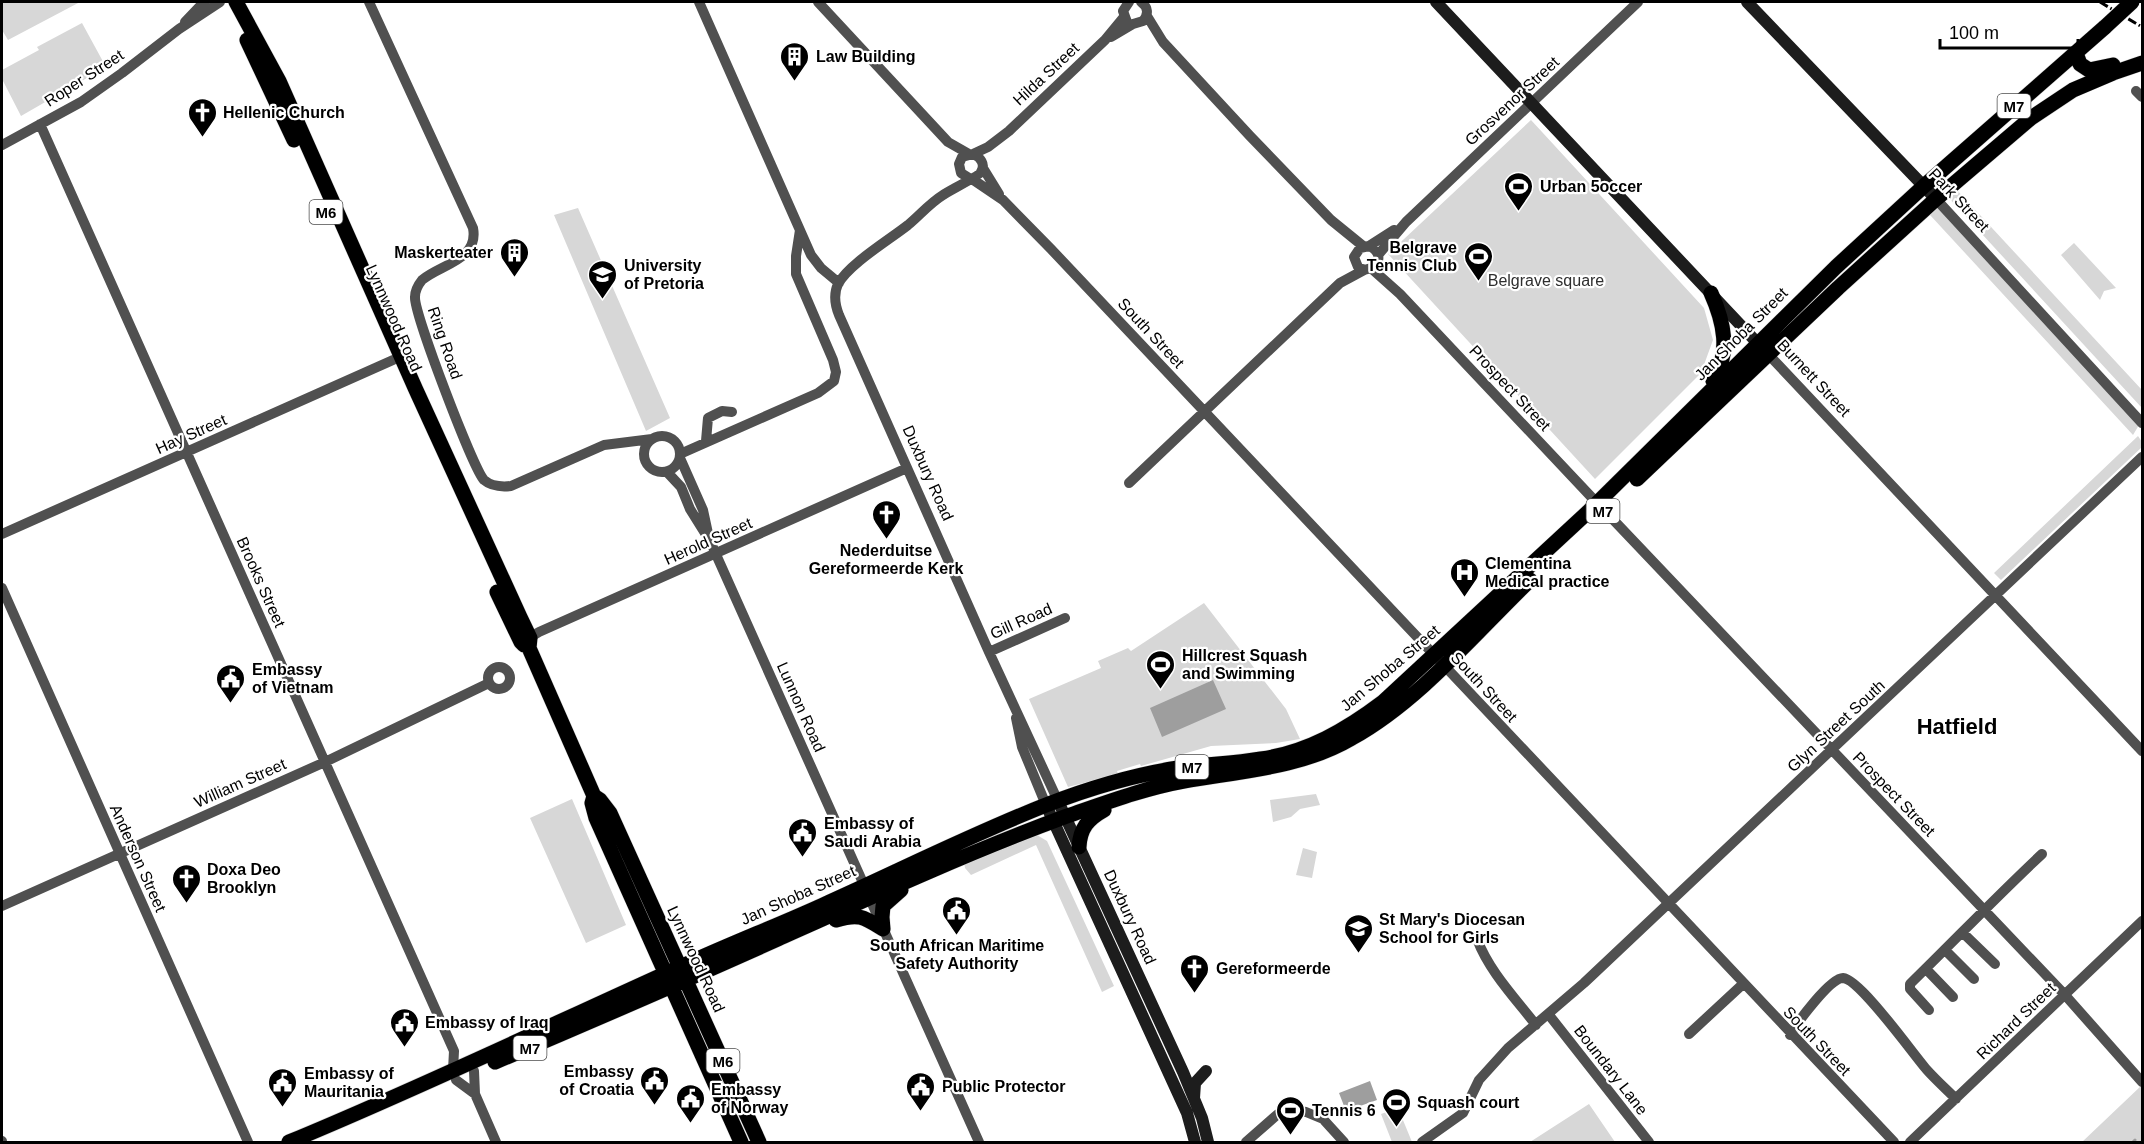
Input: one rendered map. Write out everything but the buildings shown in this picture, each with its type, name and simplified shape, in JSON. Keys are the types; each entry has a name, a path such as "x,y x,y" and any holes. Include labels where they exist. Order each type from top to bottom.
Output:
{"main road":[{"name":"Lynnwood Road","path":"225,2 247,40 269,86 393,360 527,643"},
{"name":"Lynnwood Road","path":"236,2 279,81 594,795 610,813 759,1143"},
{"name":"Burnett Street","path":"1436,2 1763,348"},
{"name":"Park Street","path":"1748,2 1936,199"},
{"name":"Jan Shoba Street","path":"917,876 1124,797 1182,782 1260,770 1330,750 1384,718 1439,660 1763,348 1836,267 2132,2"},
{"path":"2076,53 2080,64 2089,69 2133,60 2142,62"},
{"name":"M7","path":"1936,199 2059,97 2142,62"},
{"name":"Jan Shoba Street","path":"1600,507 1699,401 1936,199"},
{"path":"1699,401 1719,371 1724,352 1722,322 1711,293"},
{"name":"Jan Shoba Street","path":"683,973 812,923 867,891 1052,803 1162,771 1263,759 1314,744 1348,727 1439,660"},
{"name":"Lynnwood Road","path":"594,795 592,803 596,818 741,1143"},
{"path":"1079,847 1080,833 1087,822 1124,797"},
{"name":"Duxbury Road","path":"1052,803 1191,1124 1195,1143"},
{"name":"Duxbury Road","path":"1059,820 1079,847 1183,1072 1206,1128 1208,1143"},
{"path":"867,891 917,876"},
{"path":"883,929 881,909 888,899 917,876"},
{"name":"Jan Shoba Street","path":"289,1143 454,1075 668,980 825,904 867,891"},
{"path":"812,923 858,915 883,929"},
{"path":"1152,1036 1166,1058 1183,1072 1180,1084 1191,1113 1191,1124"},
{"path":"1194,1100 1195,1083 1206,1071"},
{"name":"Jan Shoba Street","path":"315,1143 454,1075"}],"street":[{"name":"Roper Street","path":"179,29 204,2"},
{"name":"Roper Street","path":"2,145 81,102 179,29 220,2"},
{"name":"Ring Road","path":"369,2 473,228 475,239 467,254 422,280 417,287 415,298 423,329 456,419 483,478 497,486 511,486 597,448 613,443 652,439"},
{"path":"699,2 800,230 816,262 826,274 839,283 857,264 909,224 938,198 978,176 983,166 979,158 948,142"},
{"path":"818,2 948,142 963,176 971,178"},
{"name":"Grosvenor Street","path":"1129,483 1340,284 1373,264 1406,222 1638,2"},
{"path":"1124,7 1127,22 1143,13 1163,42 1331,220 1344,237 1358,267 1373,264 1375,249 1366,246 1331,220"},
{"name":"Hilda Street","path":"1105,40 1124,7"},
{"name":"Hilda Street","path":"983,166 1009,131 1105,40 1143,13"},
{"name":"Brooks Street","path":"40,124 454,1051 454,1075"},
{"name":"Hilda Street","path":"971,154 1009,131"},
{"path":"938,198 959,167 962,158 971,154"},
{"name":"South Street","path":"983,166 1003,200"},
{"name":"South Street","path":"971,178 1003,200 1894,1143"},
{"name":"Park Street","path":"1936,199 2142,423"},
{"name":"Grosvenor Street","path":"1366,246 1406,222"},
{"path":"626,443 638,450 653,470 666,472 675,467 680,456 706,441 818,393 831,384 836,377 833,360 796,274 800,230"},
{"path":"1354,258 1357,250 1366,246"},
{"name":"Grosvenor Street","path":"1340,284 1354,258"},
{"name":"Prospect Street","path":"1373,264 1600,507 2065,995 2139,1078"},
{"name":"Duxbury Road","path":"839,283 835,299 839,315 1014,708 1022,747 1052,803"},
{"name":"Burnett Street","path":"1763,348 2142,751"},
{"name":"Hay Street","path":"2,534 393,360"},
{"path":"706,441 708,418 722,411 732,412"},
{"path":"644,458 645,447 652,439 659,436 669,438 677,444 680,456"},
{"name":"Lunnon Road","path":"680,456 703,510 710,541"},
{"name":"Glyn Street South","path":"1427,1141 1460,1116 1487,1070 1508,1048 1549,1015 2142,457"},
{"name":"Herold Street","path":"527,643 539,632 908,468"},
{"name":"Lunnon Road","path":"666,472 681,487 690,509 710,541 979,1143"},
{"name":"Anderson Street","path":"2,588 249,1142"},
{"name":"Gill Road","path":"988,652 1065,618"},
{"name":"William Street","path":"2,906 325,762 489,683"},
{"path":"1929,1010 1910,984 2042,854"},
{"name":"Richard Street","path":"1910,1143 2142,921"},
{"path":"1963,933 1995,964"},
{"path":"1478,939 1483,954 1492,968 1536,1025"},
{"path":"1945,950 1974,979"},
{"path":"1926,969 1953,997"},
{"path":"1790,1035 1818,997 1839,979 1844,978 1854,982 1928,1071 1956,1099"},
{"path":"1689,1034 1743,984"},
{"name":"Boundary Lane","path":"1549,1015 1649,1143"},
{"path":"454,1051 474,1066 475,1094 496,1143"},
{"path":"454,1075 475,1094"},
{"path":"1246,1143 1278,1114 1291,1110 1317,1116 1328,1123 1344,1143"}],"green space":[{"path":"2,2 80,2 8,40 2,30"},
{"path":"82,23 106,67 21,116 2,79 2,70 39,50 37,47"},
{"name":"Belgrave square","path":"1531,120 1704,308 1713,340 1701,373 1595,479 1388,254"},
{"path":"1955,188 2142,390 2142,408 1947,196"},
{"path":"1936,205 2139,425 2133,435 1930,215"},
{"path":"578,208 670,418 646,431 554,215"},
{"path":"2074,243 2116,288 2104,291 2100,300 2061,255"},
{"path":"2138,436 2142,447 2001,580 1994,573"},
{"name":"Hillcrest Squash and Swimming","path":"1204,603 1286,709 1300,739 1276,743 1211,746 1141,766 1140,764 1117,771 1118,774 1068,787 1029,699 1101,668 1098,661 1128,648 1131,651"},
{"path":"1316,794 1320,805 1300,809 1291,817 1273,822 1270,800"},
{"path":"572,799 626,925 586,943 530,818"},
{"path":"1037,835 1047,841 1114,986 1102,992 1036,845 971,875 965,868 964,862"},
{"path":"1303,848 1317,852 1312,878 1296,875"},
{"path":"2142,1085 2142,1142 2082,1142"},
{"path":"1589,1104 1615,1142 1530,1142"},
{"name":"Squash court","path":"1398,1108 1412,1142 1392,1142 1381,1114"}],"shaded area":[{"path":"1213,680 1226,709 1162,737 1150,708"},
{"path":"1370,1081 1377,1100 1346,1111 1339,1093"}],"railway":[{"path":"2100,2 2142,27"}],"place":[{"name":"Law Building","path":"795,82"},
{"name":"Hellenic Church","path":"202,138"},
{"name":"Urban 5occer","path":"1519,212"},
{"name":"Maskerteater","path":"514,278"},
{"name":"Belgrave Tennis Club","path":"1478,282"},
{"name":"University of Pretoria","path":"603,300"},
{"name":"Nederduitse Gereformeerde Kerk","path":"886,540"},
{"name":"Clementina Medical practice","path":"1464,598"},
{"name":"Hillcrest Squash and Swimming","path":"1161,690"},
{"name":"Embassy of Vietnam","path":"231,704"},
{"name":"Embassy of Saudi Arabia","path":"803,858"},
{"name":"Doxa Deo Brooklyn","path":"186,904"},
{"name":"South African Maritime Safety Authority","path":"957,936"},
{"name":"St Mary's Diocesan School for Girls","path":"1358,954"},
{"name":"Gereformeerde","path":"1195,994"},
{"name":"Embassy of Iraq","path":"404,1048"},
{"name":"Embassy of Croatia","path":"655,1106"},
{"name":"Embassy of Mauritania","path":"283,1108"},
{"name":"Public Protector","path":"921,1112"},
{"name":"Embassy of Norway","path":"690,1124"},
{"name":"Squash court","path":"1396,1128"},
{"name":"Tennis 6","path":"1291,1136"}],"district":[{"name":"Hatfield","path":"1957,726"}]}
